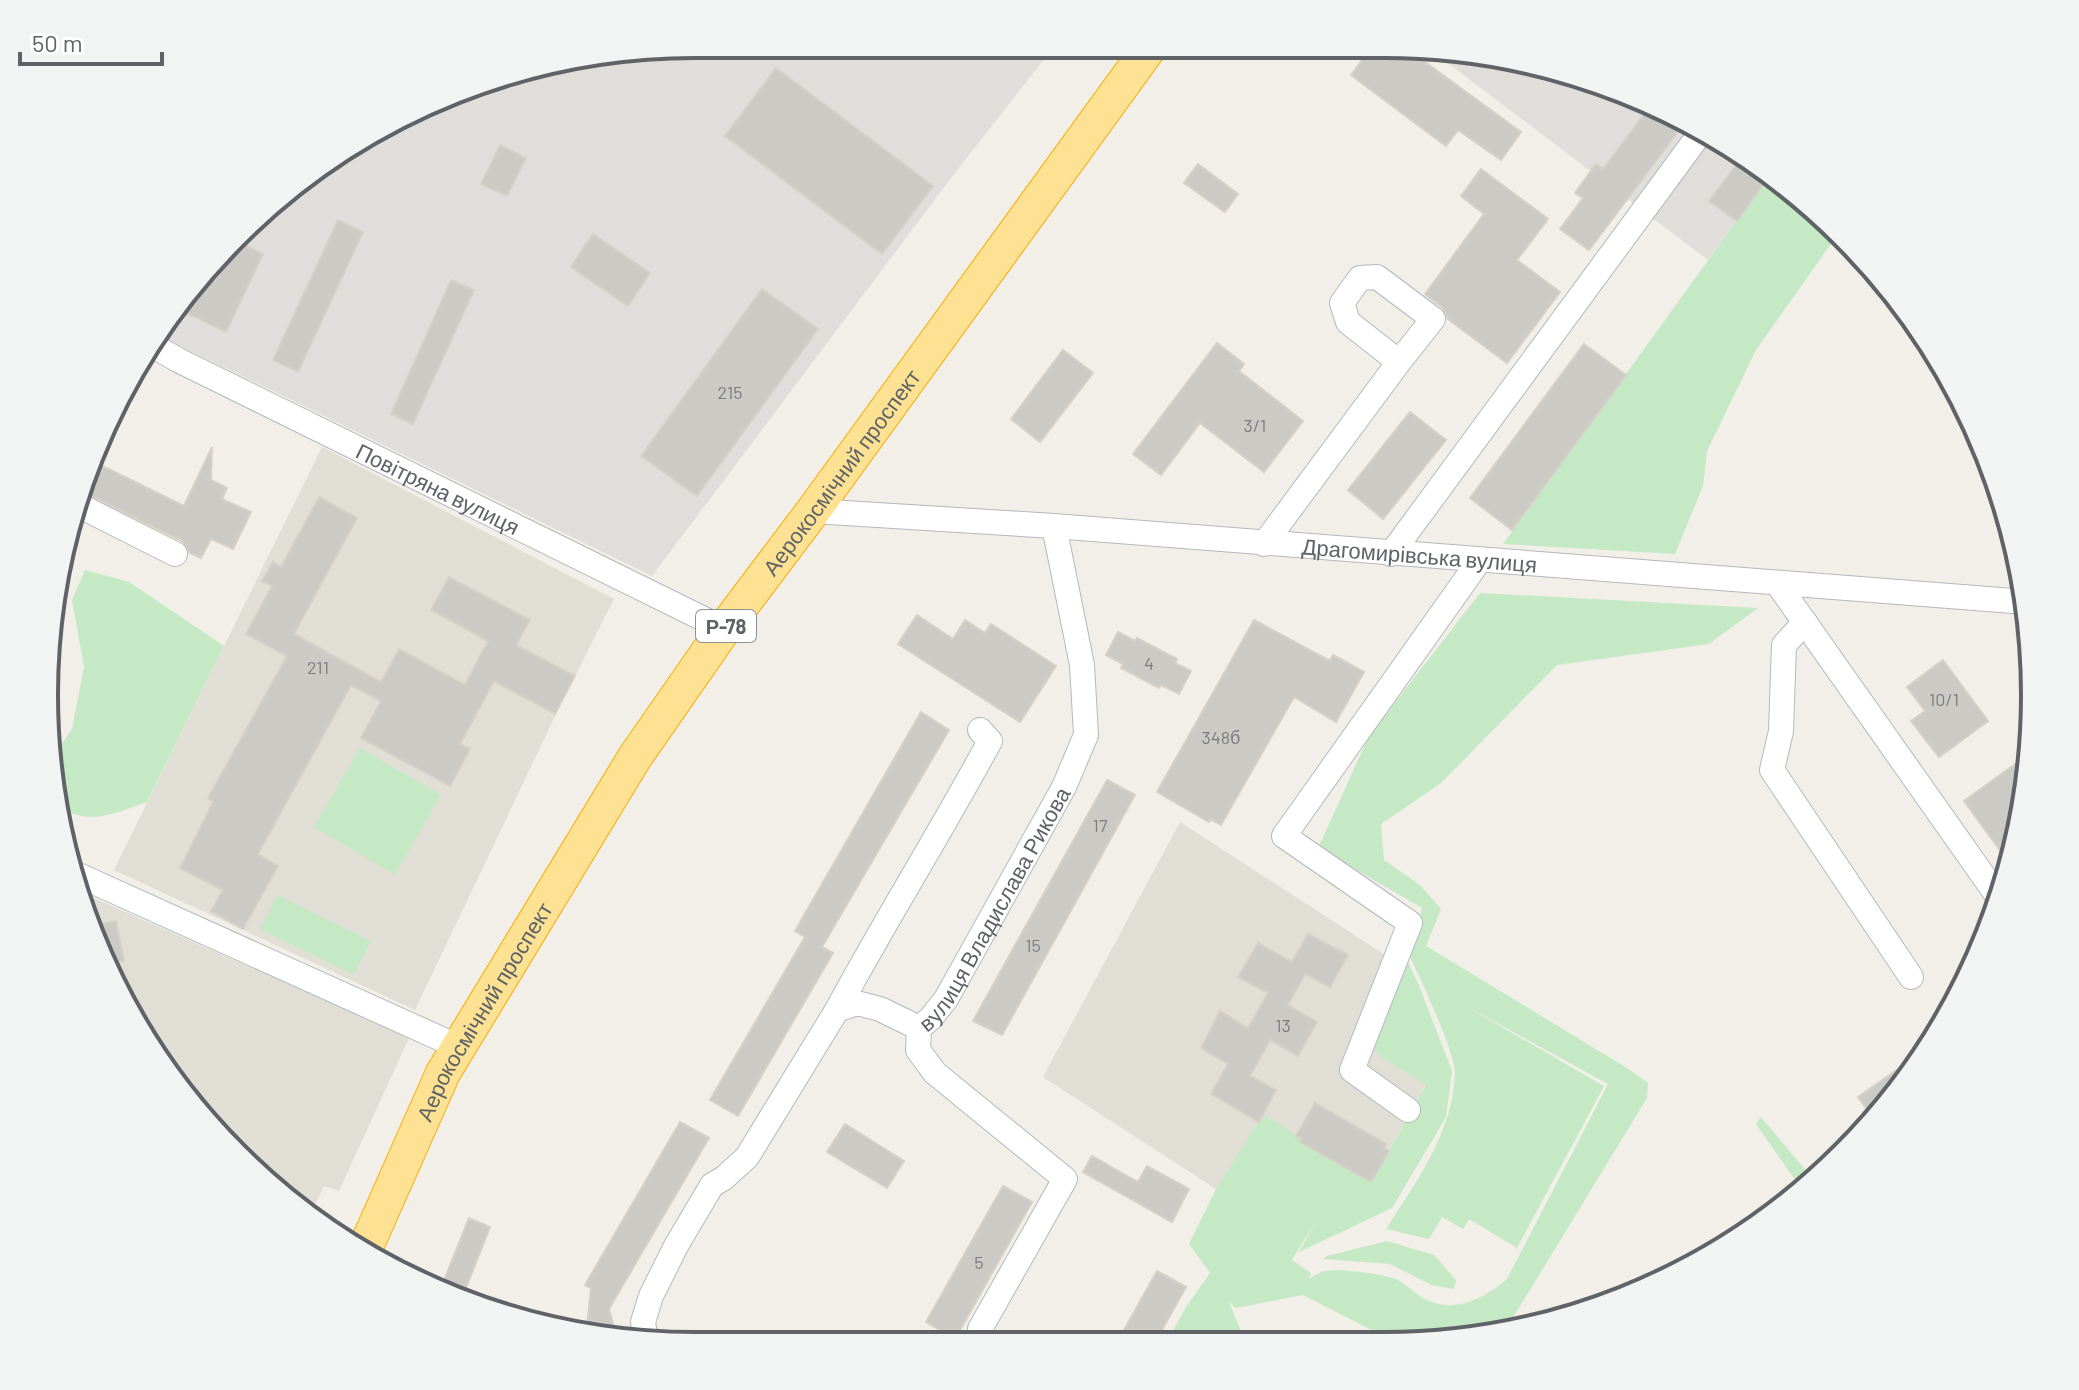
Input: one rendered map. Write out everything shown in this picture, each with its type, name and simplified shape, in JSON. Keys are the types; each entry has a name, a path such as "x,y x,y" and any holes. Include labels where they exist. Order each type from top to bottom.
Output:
{"highway":[{"name":"Аерокосмічний проспект","path":"368,1242 443,1073 635,757 724,629 1142,58"}],"street":[{"path":"1391,554 1696,139"},
{"name":"Повітряна вулиця","path":"160,349 724,629"},
{"path":"1264,544 1399,362"},
{"path":"86,509 175,554"},
{"name":"Драгомирівська вулиця","path":"813,511 1054,526 2014,601"},
{"name":"вулиця Владислава Рикова","path":"981,1332 1065,1179 935,1073 918,1050 919,1028 946,999 1064,787 1086,735 1082,665 1054,526"},
{"path":"1408,1110 1352,1070 1410,923 1284,836 1479,561"},
{"path":"1777,583 1991,887"},
{"path":"1805,622 1784,645 1781,731 1772,770 1911,977"},
{"path":"644,1330 643,1322 651,1296 712,1185 747,1157 943,829 990,741 980,730"},
{"path":"85,878 459,1047"},
{"path":"857,973 863,992 880,1009"},
{"path":"837,1010 857,1003 880,1009 919,1028"}],"shaded area":[{"path":"1045,58 954,174 652,576 166,339 216,275 275,216 307,190 376,143 451,106 490,92 571,70 653,59"},
{"path":"1445,61 1508,70 1549,80 1628,106 1703,143 1764,184 1708,260"},
{"path":"322,447 614,599 415,1010 114,870"},
{"path":"1180,822 1399,964 1381,1057 1426,1084 1371,1182 1263,1115 1216,1189 1043,1077"},
{"path":"91,897 409,1038 339,1191 324,1186 315,1206 245,1145 190,1083 143,1014 106,939"}],"green space":[{"path":"1764,184 1832,243 1756,350 1707,451 1703,486 1675,554 1503,544"},
{"path":"85,570 129,582 224,646 147,802 101,816 80,816 69,812 63,778 60,747 72,729 84,667 72,600"},
{"path":"1480,593 1758,608 1709,644 1557,665 1441,783 1381,824 1384,860 1420,885 1441,909 1426,946 1648,1083 1647,1098 1512,1319 1426,1331 1375,1332 1303,1295 1235,1308 1229,1302 1241,1332 1173,1332 1210,1273 1189,1244 1216,1189 1263,1114 1371,1182 1426,1085 1372,1048 1403,952 1452,1071 1446,1117 1392,1208 1299,1252 1316,1221 1292,1260 1311,1273 1308,1279 1331,1270 1383,1276 1398,1280 1423,1298 1446,1305 1468,1302 1488,1293 1507,1279 1608,1084 1462,1004 1604,1086 1517,1248 1469,1219 1463,1229 1442,1217 1429,1239 1386,1229 1421,1174 1441,1135 1453,1094 1455,1072 1436,1015 1410,957 1422,908 1318,848 1369,736"},
{"path":"360,748 441,795 395,875 314,827"},
{"path":"277,895 371,941 354,975 260,929"},
{"path":"1761,1117 1807,1171 1796,1181 1756,1124"},
{"path":"1387,1241 1434,1255 1456,1280 1454,1289 1431,1285 1390,1264 1323,1259"}],"building":[{"path":"1364,58 1421,59 1521,132 1501,160 1458,130 1446,146 1351,75"},
{"path":"776,68 933,186 882,254 725,136"},
{"path":"1645,114 1679,131 1589,250 1560,229 1583,198 1575,193 1596,164 1603,169"},
{"path":"500,145 526,158 507,196 481,184"},
{"path":"1198,164 1238,194 1225,212 1184,183"},
{"path":"1737,164 1764,184 1737,221 1709,201"},
{"path":"1481,169 1548,219 1517,260 1560,292 1507,363 1448,319 1443,308 1425,294 1484,214 1461,196"},
{"path":"338,220 363,232 298,372 273,360"},
{"path":"593,234 650,273 628,306 571,267"},
{"path":"245,245 263,254 226,332 186,313"},
{"path":"451,280 474,290 413,424 391,414"},
{"path":"762,289 818,329 697,496 641,456"},
{"path":"1217,343 1244,364 1239,371 1303,421 1264,472 1200,423 1161,475 1133,454"},
{"path":"1584,344 1626,375 1512,530 1470,498"},
{"path":"1063,350 1093,373 1040,442 1011,419"},
{"path":"1410,412 1446,440 1383,519 1348,490"},
{"path":"212,447 211,480 227,488 222,499 251,512 233,549 211,539 201,558 190,553 182,541 90,496 101,465 184,506"},
{"path":"319,497 357,518 294,634 381,682 399,649 465,685 488,641 431,610 449,577 530,620 516,645 575,676 555,714 494,681 460,744 470,749 450,786 361,738 381,701 351,685 258,854 278,866 243,929 211,911 223,890 180,868 213,802 208,798 287,656 246,634 272,586 262,581 273,562 281,567"},
{"path":"917,615 953,639 965,620 985,633 991,624 1056,666 1020,722 898,644"},
{"path":"1254,620 1330,661 1333,655 1364,672 1336,722 1294,697 1221,825 1210,819 1209,822 1157,792"},
{"path":"1118,632 1135,641 1137,638 1177,659 1175,663 1191,671 1179,694 1161,685 1159,688 1121,668 1123,664 1106,655"},
{"path":"1943,660 1988,721 1939,757 1911,721 1925,711 1907,687"},
{"path":"921,712 949,730 822,947 833,953 738,1116 710,1100 805,937 795,931"},
{"path":"2018,762 2001,852 1964,801"},
{"path":"1107,780 1135,795 1002,1035 973,1021"},
{"path":"116,921 124,961 117,962 101,925"},
{"path":"1308,934 1348,955 1330,987 1305,974 1288,1005 1317,1022 1298,1056 1270,1040 1250,1076 1276,1090 1259,1122 1211,1094 1228,1064 1201,1048 1220,1011 1248,1028 1268,993 1238,977 1258,943 1292,962"},
{"path":"1900,1067 1867,1110 1858,1097"},
{"path":"1315,1103 1386,1144 1384,1148 1389,1151 1371,1182 1300,1142 1302,1139 1296,1136"},
{"path":"680,1122 709,1138 609,1309 614,1327 587,1323 591,1288 585,1285"},
{"path":"845,1124 904,1161 887,1188 827,1152"},
{"path":"1092,1156 1138,1182 1147,1166 1189,1189 1172,1222 1083,1172"},
{"path":"1003,1186 1032,1202 959,1332 943,1332 926,1322"},
{"path":"469,1218 490,1227 465,1289 445,1281"},
{"path":"1157,1271 1186,1287 1161,1332 1123,1332"}]}
